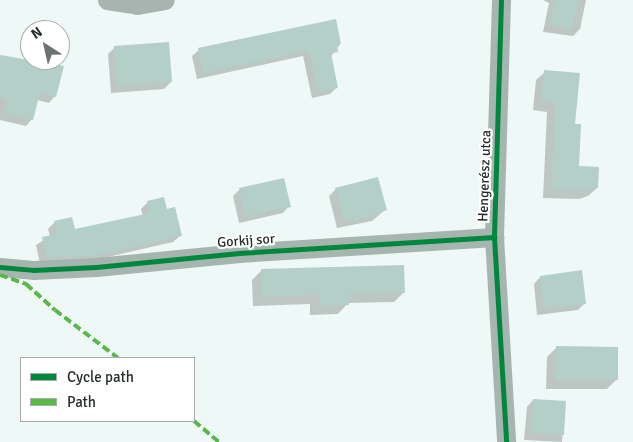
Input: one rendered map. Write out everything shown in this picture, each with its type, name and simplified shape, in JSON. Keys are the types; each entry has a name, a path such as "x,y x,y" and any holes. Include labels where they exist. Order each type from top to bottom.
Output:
{"street":[{"path":"107,0 137,5 165,0"},
{"name":"Hengerész utca","path":"501,0 494,237 506,442"},
{"name":"Gorkij sor","path":"0,267 32,270 96,267 239,253 494,237"}],"building":[{"path":"554,0 578,0 572,30 549,25"},
{"path":"336,19 341,44 337,45 338,52 331,53 338,88 318,92 309,51 203,73 198,48"},
{"path":"169,42 172,82 117,87 114,46"},
{"path":"0,55 20,58 20,70 63,70 56,97 40,93 33,120 4,113 7,99 0,97"},
{"path":"544,70 580,73 575,124 581,124 579,166 599,167 598,188 589,188 588,191 551,190 555,103 541,102"},
{"path":"378,177 387,210 353,222 352,219 344,221 335,188"},
{"path":"284,178 291,207 245,217 239,188"},
{"path":"164,197 167,209 175,207 182,236 94,256 47,258 42,237 57,234 54,221 72,217 75,229 150,213 147,201"},
{"path":"404,265 405,293 349,294 349,305 320,306 319,295 262,297 261,269"},
{"path":"582,270 586,304 544,309 540,276"},
{"path":"556,346 618,347 618,380 556,380"},
{"path":"533,399 566,401 564,435 531,433"}],"marked path":[{"path":"0,275 26,284 55,310 117,357"},
{"path":"195,422 219,442"}],"cycle path":[{"path":"501,0 494,237 506,442"},
{"path":"0,267 33,270 96,267 239,253 494,237"}]}
